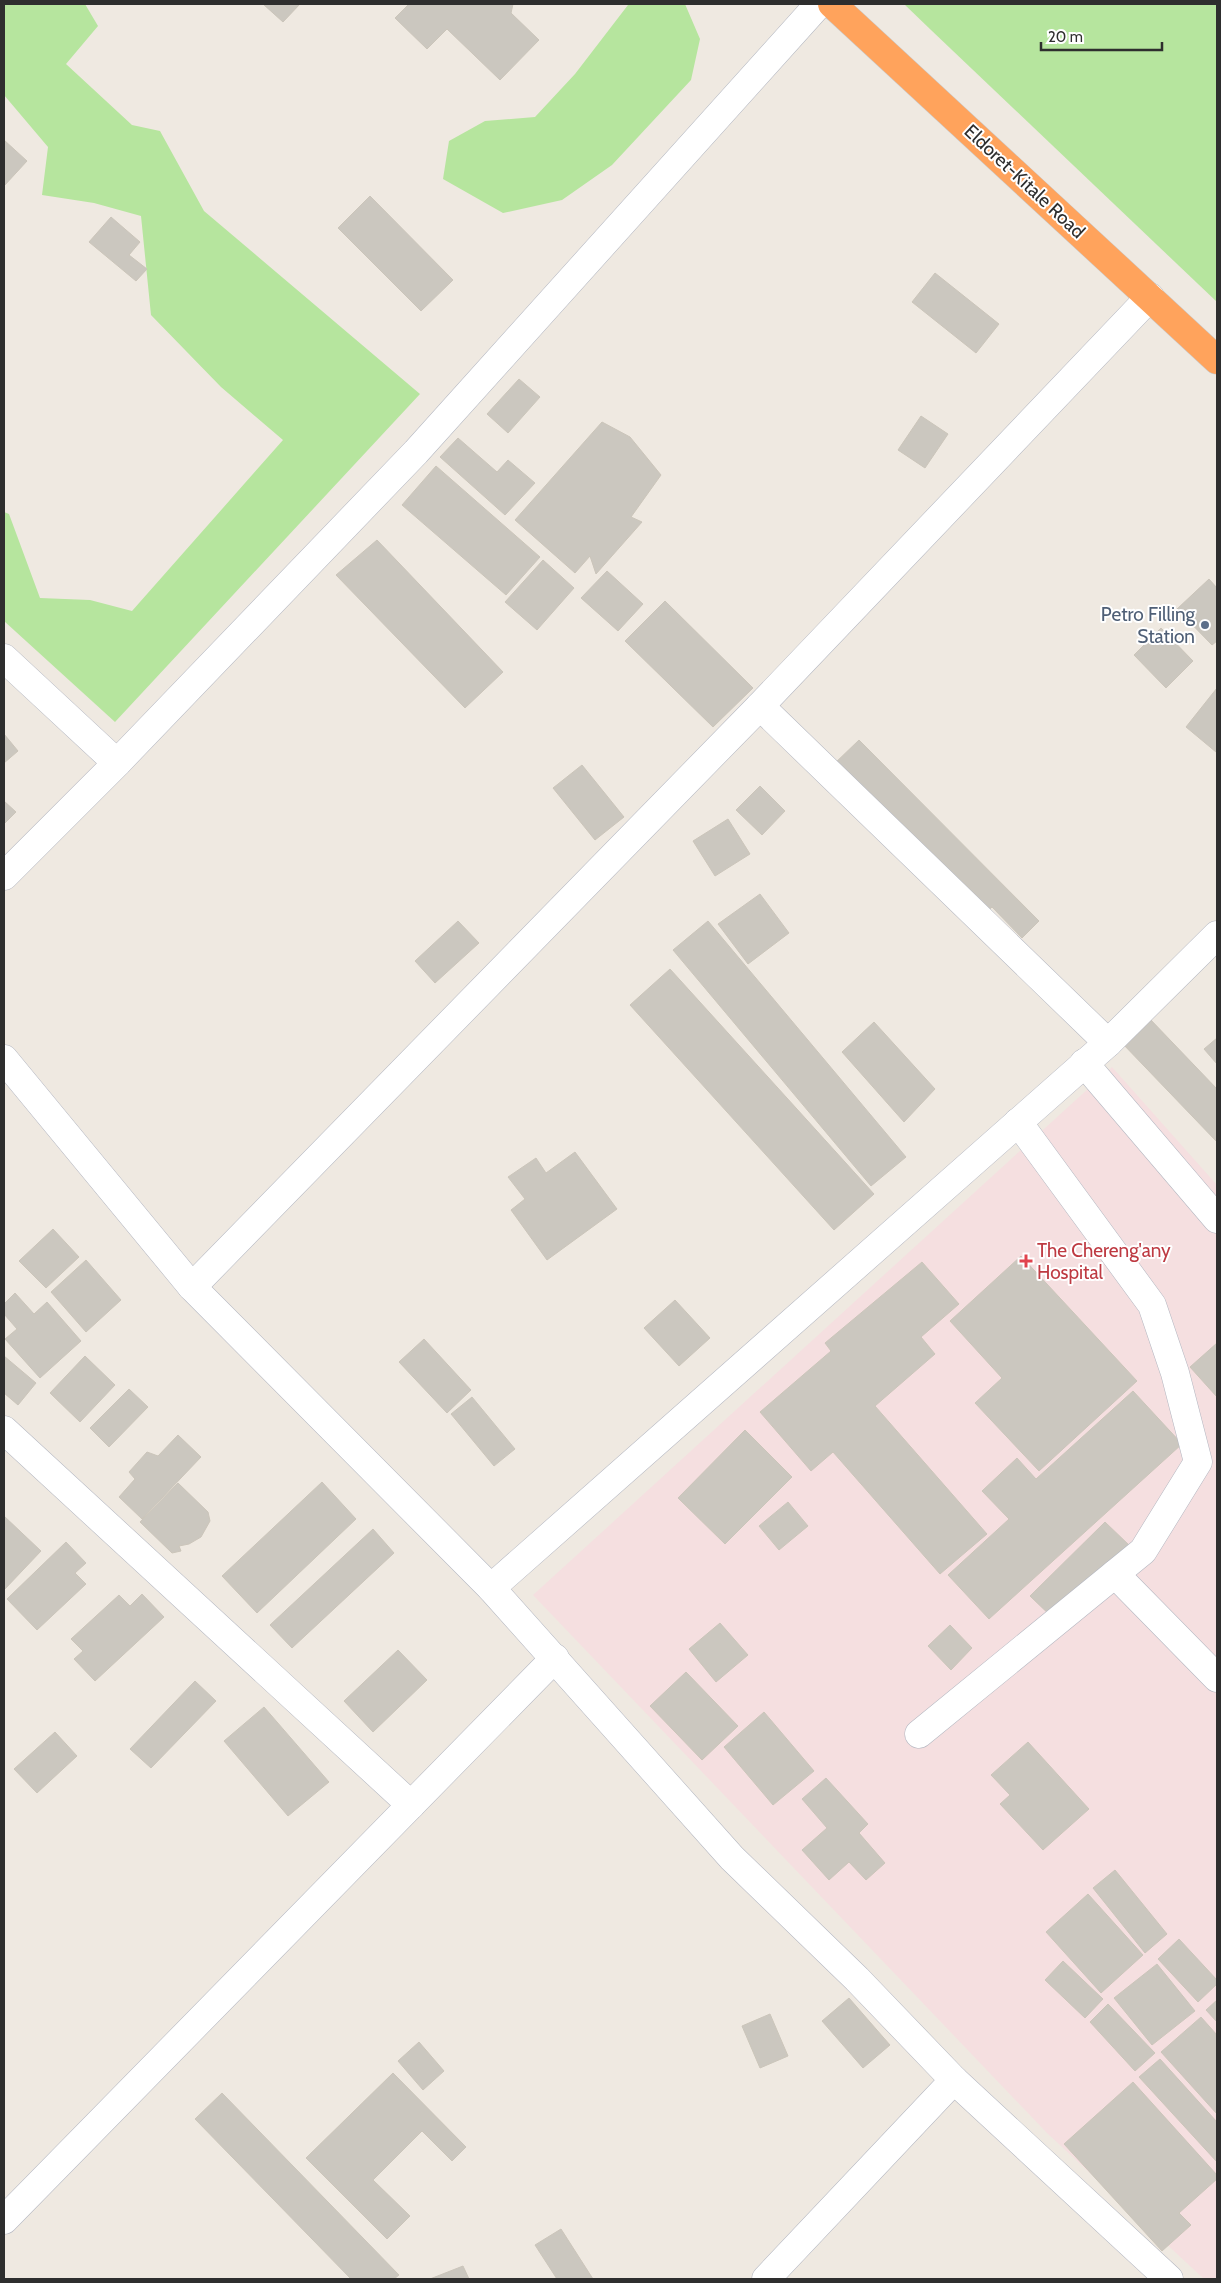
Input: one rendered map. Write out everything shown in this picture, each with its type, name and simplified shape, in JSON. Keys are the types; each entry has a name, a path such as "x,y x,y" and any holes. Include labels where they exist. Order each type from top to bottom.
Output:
{"highway":[{"name":"Eldoret-Kitale Road","path":"832,4 1150,296 1217,360"}],"street":[{"path":"4,876 117,763 416,452 819,4"},
{"path":"192,1287 760,706 1150,296"},
{"path":"4,658 117,763"},
{"path":"760,706 1108,1043"},
{"path":"491,1588 1108,1043 1217,935"},
{"path":"4,1059 192,1287 491,1588 732,1858 857,1979 954,2080 1169,2279"},
{"path":"1084,1063 1217,1219"},
{"path":"919,1734 1143,1551 1198,1462 1175,1373 1152,1305 1018,1122"},
{"path":"4,1430 411,1805"},
{"path":"1115,1574 1217,1678"},
{"path":"4,2220 555,1658"},
{"path":"766,2279 954,2080"}],"shaded area":[{"path":"1112,1067 1217,1185 1217,2279 1204,2279 1047,2133 533,1595"}],"green space":[{"path":"4,4 85,4 98,26 66,64 132,125 160,131 204,211 420,394 115,722 4,621 4,512 9,514 40,598 90,600 132,611 283,440 221,387 151,315 141,216 94,203 42,195 48,147 4,95"},
{"path":"685,4 700,39 691,80 612,165 562,200 503,213 443,179 449,141 485,121 535,117 575,74 628,5"},
{"path":"904,4 1217,4 1217,302 931,30"}],"building":[{"path":"263,4 300,4 283,22"},
{"path":"409,4 513,4 511,13 539,40 500,80 447,29 427,49 395,18"},
{"path":"4,140 27,161 4,186"},
{"path":"370,196 453,280 421,311 338,228"},
{"path":"111,217 140,242 129,255 147,269 136,281 89,242"},
{"path":"935,273 999,324 976,353 912,302"},
{"path":"519,379 540,397 508,433 487,414"},
{"path":"921,416 948,434 925,468 898,450"},
{"path":"602,422 630,437 661,475 631,517 642,522 596,574 590,556 575,573 515,520"},
{"path":"458,438 497,472 508,460 535,483 505,515 440,457"},
{"path":"436,466 540,557 506,595 402,505"},
{"path":"377,540 503,672 465,708 336,575"},
{"path":"543,560 574,588 537,630 505,602"},
{"path":"607,571 643,604 618,631 581,598"},
{"name":"Petro Filling Station","path":"1209,579 1217,588 1217,641 1212,645 1177,609"},
{"path":"665,601 753,688 713,727 625,641"},
{"path":"1161,628 1193,661 1166,688 1134,655"},
{"path":"1217,688 1217,751 1216,752 1186,727"},
{"path":"4,734 18,751 4,763"},
{"path":"859,740 1039,921 1022,938 992,907 983,915 833,765"},
{"path":"582,765 624,817 595,840 553,788"},
{"path":"760,786 785,811 762,835 736,810"},
{"path":"4,801 16,812 4,824"},
{"path":"728,819 750,854 715,876 693,841"},
{"path":"760,894 789,933 748,964 718,924"},
{"path":"458,921 479,943 435,983 415,961"},
{"path":"708,921 906,1157 871,1186 673,950"},
{"path":"670,969 874,1194 834,1230 630,1005"},
{"path":"1149,1018 1217,1089 1217,1142 1122,1043"},
{"path":"874,1022 935,1089 904,1122 842,1052"},
{"path":"1217,1038 1217,1064 1204,1049"},
{"path":"575,1152 617,1209 547,1260 511,1210 525,1199 508,1177 536,1158 546,1173"},
{"path":"53,1229 79,1257 46,1288 19,1261"},
{"path":"1021,1256 1137,1381 1039,1471 975,1403 1002,1378 950,1321"},
{"path":"86,1260 121,1300 86,1332 51,1292"},
{"path":"922,1262 959,1304 921,1337 935,1354 875,1406 987,1534 940,1574 833,1452 811,1471 760,1412 831,1351 825,1343"},
{"path":"15,1293 34,1314 47,1302 81,1341 40,1378 5,1339 17,1329 4,1314 4,1304"},
{"path":"675,1300 710,1338 679,1366 644,1328"},
{"path":"424,1339 471,1390 447,1413 399,1362"},
{"path":"1217,1343 1217,1397 1190,1367"},
{"path":"4,1356 36,1383 18,1405 4,1393"},
{"path":"85,1356 115,1385 80,1422 50,1393"},
{"path":"129,1389 148,1407 109,1447 90,1428"},
{"path":"1133,1391 1182,1444 989,1619 948,1575 1009,1519 982,1491 1017,1458 1036,1479"},
{"path":"472,1397 515,1449 494,1466 451,1414"},
{"path":"745,1430 792,1477 725,1544 678,1498"},
{"path":"178,1435 201,1457 142,1519 119,1497 135,1479 129,1472 147,1452 158,1456"},
{"path":"322,1482 356,1519 257,1613 222,1576"},
{"path":"178,1483 208,1512 210,1521 201,1537 189,1544 179,1546 181,1551 172,1553 140,1522"},
{"path":"788,1502 808,1526 779,1550 759,1526"},
{"path":"4,1516 41,1551 4,1590"},
{"path":"1105,1522 1129,1545 1055,1620 1030,1596"},
{"path":"373,1529 394,1553 292,1648 270,1625"},
{"path":"66,1542 86,1563 75,1573 86,1584 37,1630 7,1599"},
{"path":"142,1594 164,1617 95,1681 74,1659 83,1651 71,1639 119,1595 130,1606"},
{"path":"720,1623 748,1655 716,1682 689,1649"},
{"path":"950,1625 972,1648 951,1670 928,1646"},
{"path":"398,1650 427,1680 373,1732 344,1701"},
{"path":"686,1672 738,1726 702,1760 650,1706"},
{"path":"195,1681 216,1701 151,1768 130,1749"},
{"path":"264,1707 329,1782 288,1816 224,1741"},
{"path":"764,1712 814,1771 773,1805 724,1747"},
{"path":"55,1732 77,1756 37,1793 14,1769"},
{"path":"1028,1742 1089,1809 1043,1850 1000,1804 1010,1795 991,1775"},
{"path":"826,1778 868,1824 859,1833 885,1863 866,1880 849,1862 829,1880 802,1850 827,1828 802,1799"},
{"path":"1115,1870 1167,1934 1145,1953 1093,1888"},
{"path":"1088,1894 1143,1955 1101,1993 1046,1932"},
{"path":"1179,1939 1217,1980 1217,1984 1198,2002 1158,1959"},
{"path":"1063,1961 1103,1999 1085,2018 1045,1980"},
{"path":"1157,1964 1195,2011 1152,2045 1114,1998"},
{"path":"849,1998 890,2045 863,2068 822,2021"},
{"path":"1217,2000 1217,2022 1206,2010"},
{"path":"1108,2004 1155,2053 1135,2071 1090,2022"},
{"path":"770,2014 788,2056 760,2068 742,2026"},
{"path":"1201,2017 1217,2035 1217,2114 1161,2052"},
{"path":"419,2042 444,2071 423,2090 398,2061"},
{"path":"1160,2059 1217,2122 1217,2162 1139,2077"},
{"path":"393,2073 466,2147 452,2161 422,2131 373,2180 410,2216 387,2239 306,2158"},
{"path":"1133,2082 1217,2175 1217,2179 1179,2213 1191,2225 1162,2251 1064,2144"},
{"path":"222,2093 399,2275 394,2279 351,2279 195,2119"},
{"path":"561,2229 593,2279 557,2279 535,2245"},
{"path":"463,2266 469,2279 430,2279"}],"place":[{"name":"Petro Filling Station","path":"1205,625"},
{"name":"The Chereng'any Hospital","path":"1026,1261"}]}
